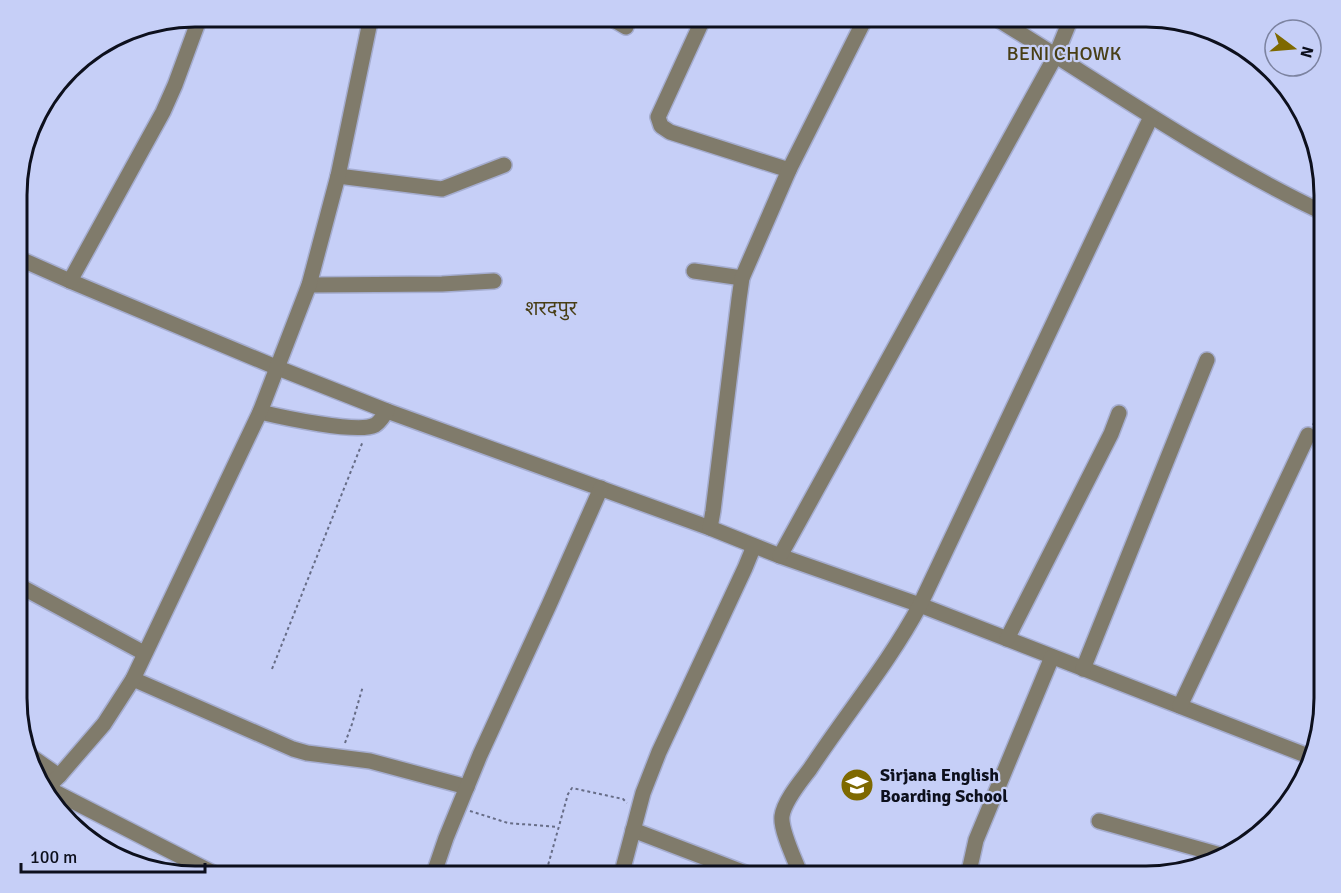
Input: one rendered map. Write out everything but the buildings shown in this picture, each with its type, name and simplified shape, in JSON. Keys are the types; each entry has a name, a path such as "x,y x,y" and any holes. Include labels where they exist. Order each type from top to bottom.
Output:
{"street":[{"path":"70,281 164,112 196,27"},
{"path":"51,784 104,724 133,679 260,412 309,285 338,176 369,27"},
{"path":"699,27 658,117 661,126 670,132 789,170"},
{"path":"710,528 742,278 789,170 860,27"},
{"path":"1011,27 1150,117 1284,194 1314,208"},
{"path":"780,556 1056,55 1067,27"},
{"path":"797,866 781,824 782,813 787,802 906,632 1150,117"},
{"path":"338,176 442,189 504,165"},
{"path":"27,262 278,368 387,411 710,528 780,556 920,605 1304,754"},
{"path":"694,271 742,278"},
{"path":"309,285 442,284 494,281"},
{"path":"1083,669 1207,360"},
{"path":"260,412 295,420 356,428 377,424 387,411"},
{"path":"1007,639 1111,435 1119,413"},
{"path":"1180,706 1308,435"},
{"path":"437,866 480,755 601,488"},
{"path":"624,866 643,793 659,752 746,568 754,546"},
{"path":"27,590 144,653"},
{"path":"970,866 976,840 1052,657"},
{"path":"133,679 293,749 307,753 370,760 467,787"},
{"path":"40,763 59,776"},
{"path":"60,797 199,866"},
{"path":"1099,821 1211,852"},
{"path":"635,823 731,866"}],"path":[{"path":"1308,435 1314,423"},
{"path":"272,669 368,427"},
{"path":"340,757 363,686"},
{"path":"548,866 568,794 572,788 623,800 635,823"},
{"path":"459,807 508,823 558,827"}],"place":[{"name":"Sirjana English Boarding School","path":"857,785"}],"district":[{"name":"BENI CHOWK","path":"1064,53"},
{"name":"शरदपुर","path":"551,308"}]}
